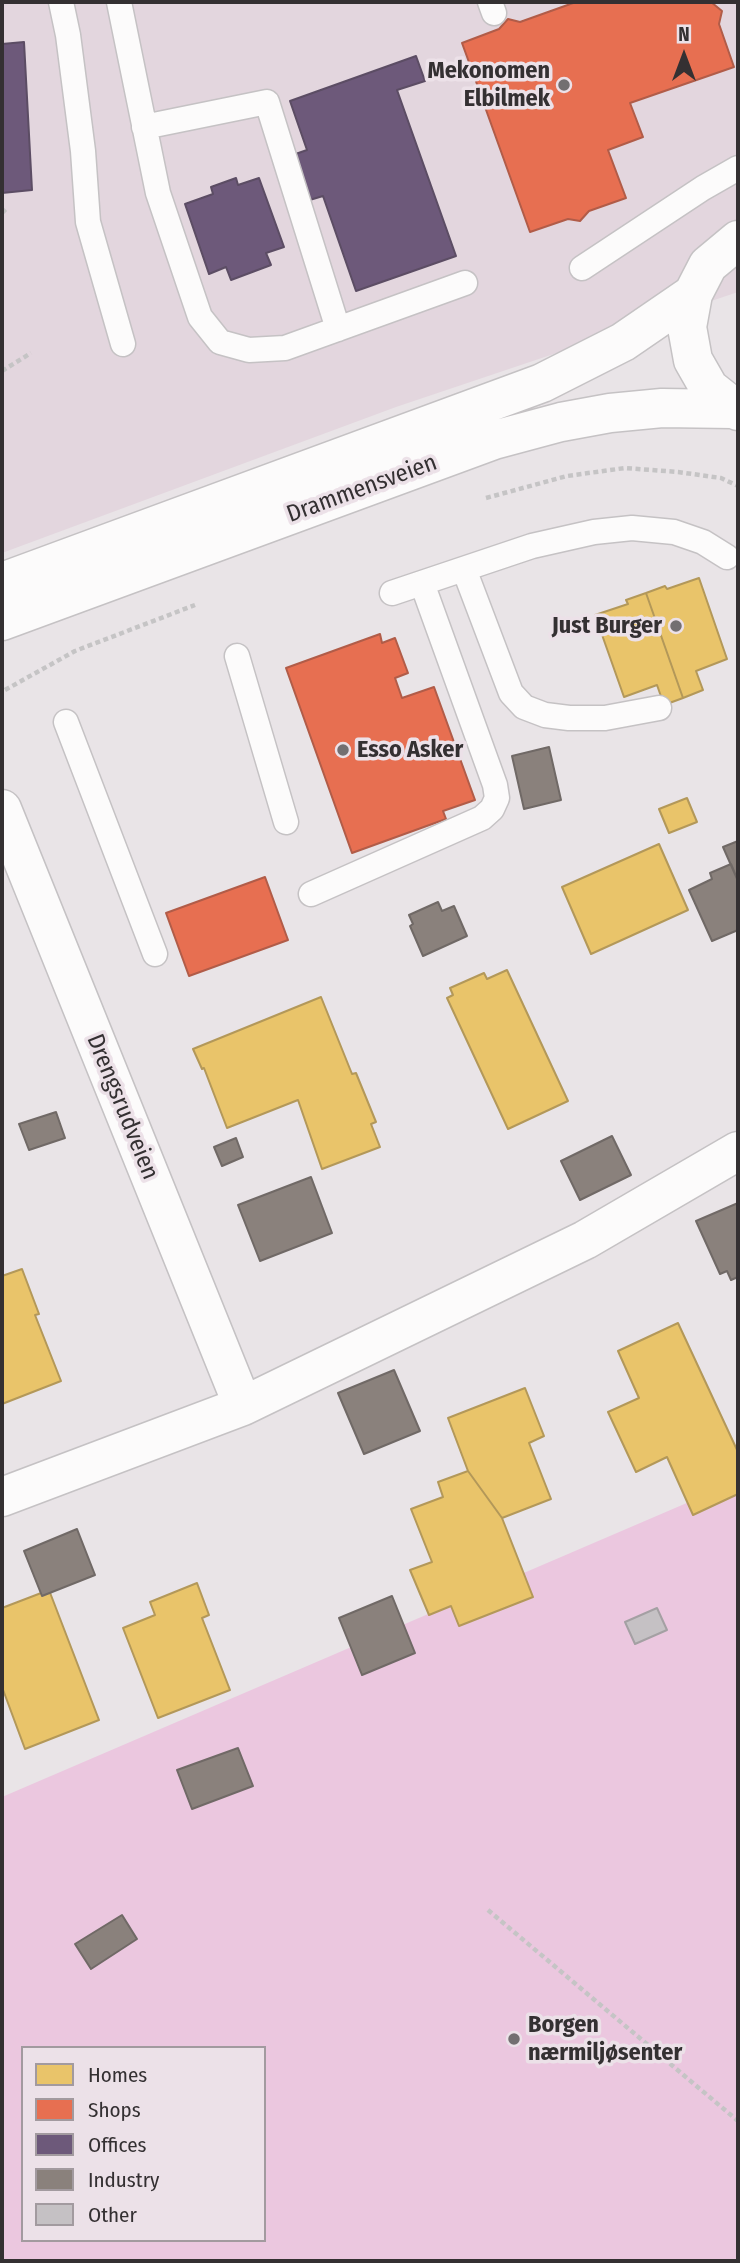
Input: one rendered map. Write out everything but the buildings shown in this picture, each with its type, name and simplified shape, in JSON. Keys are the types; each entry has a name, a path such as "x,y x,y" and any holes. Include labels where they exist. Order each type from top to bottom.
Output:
{"main road":[{"path":"736,410 709,388 693,360 687,327 692,294 708,265 738,240"},
{"name":"Drammensveien","path":"2,582 542,383 623,342 692,294"},
{"name":"Drammensveien","path":"2,621 495,440 610,412 662,408 736,410"},
{"name":"Drengsrudveien","path":"2,809 243,1406"},
{"path":"2,1497 243,1406 585,1240 738,1151"}],"lane":[{"path":"61,2 78,112 88,222 122,344"},
{"path":"119,2 158,193 200,317 220,342 249,350 285,348 465,284"},
{"path":"144,127 267,102 338,329"},
{"path":"582,268 702,188 738,168"},
{"path":"392,593 532,546 632,528 674,533 704,542 727,557"},
{"path":"464,569 511,693 524,707 545,715 569,718 605,718 659,708"},
{"path":"311,894 482,818 497,798 495,785 422,583"},
{"path":"237,656 286,822"},
{"path":"66,722 155,954"}],"path":[{"path":"2,371 31,353"},
{"path":"483,499 567,476 625,468 721,478 738,486"},
{"path":"5,690 75,651 199,604"},
{"path":"488,1910 738,2121"}],"shaded area":[{"path":"2,2 738,2 738,292 396,407 2,553"},
{"path":"738,1481 738,2261 2,2261 2,1797"}],"place":[{"name":"Mekonomen Elbilmek","path":"564,85"},
{"name":"Just Burger","path":"676,626"},
{"name":"Esso Asker","path":"343,750"},
{"name":"Borgen nærmiljøsenter","path":"514,2039"}]}
